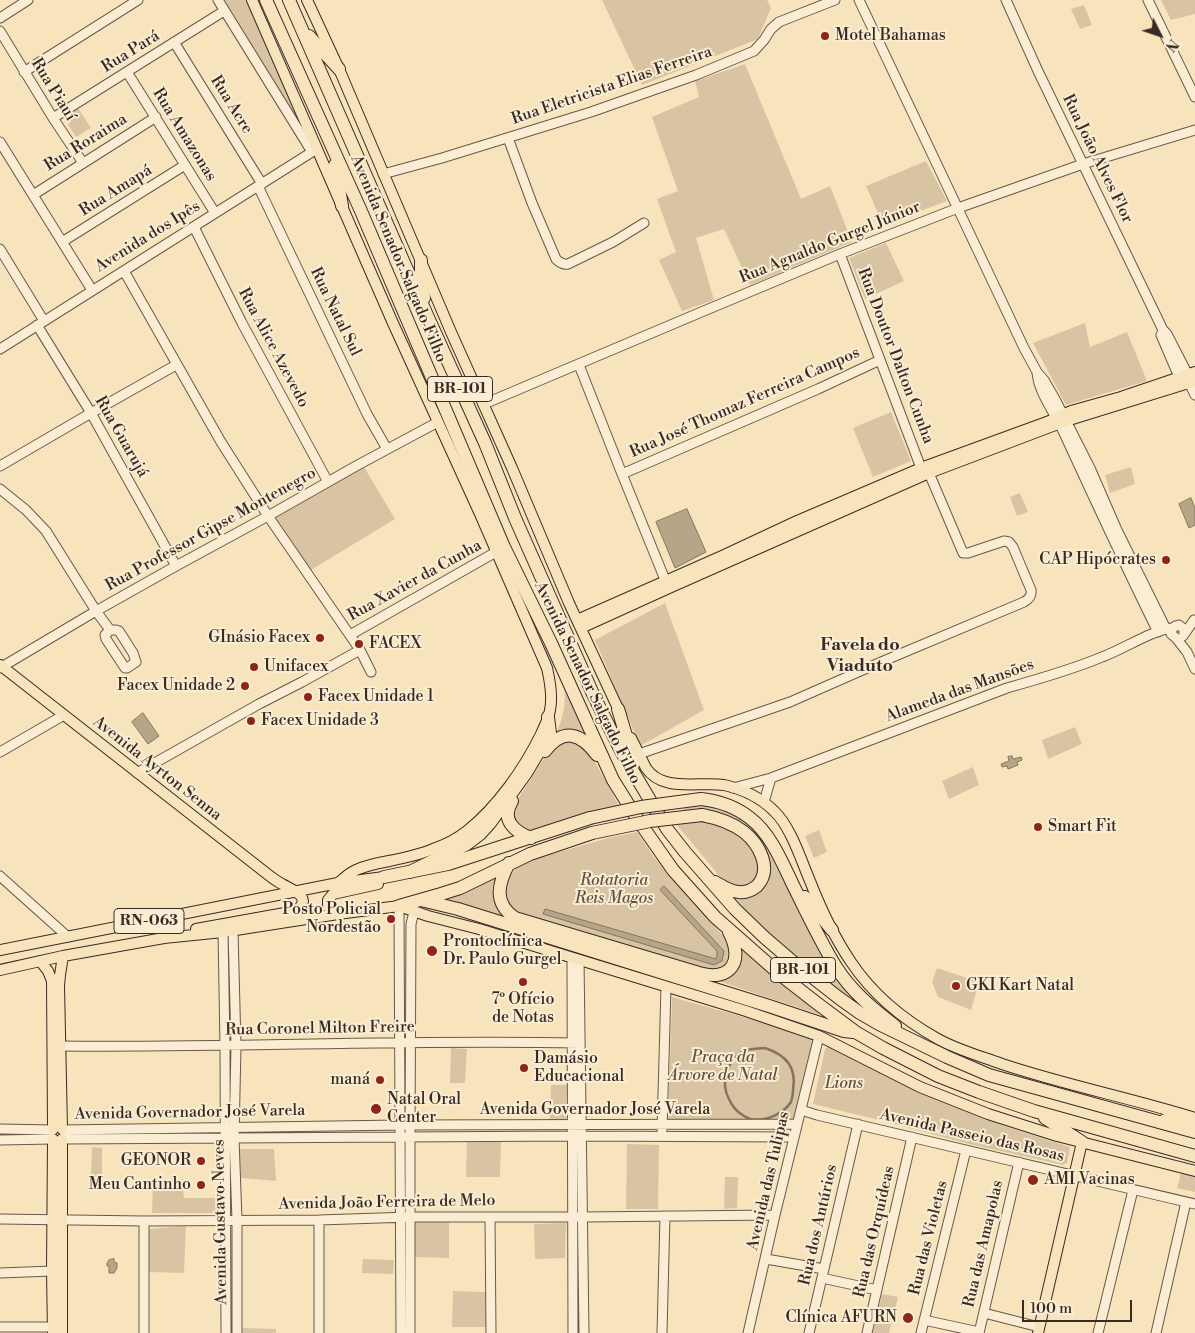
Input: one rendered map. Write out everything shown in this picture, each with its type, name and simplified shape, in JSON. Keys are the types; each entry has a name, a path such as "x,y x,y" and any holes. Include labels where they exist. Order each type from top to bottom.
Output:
{"highway":[{"name":"Avenida Senador Salgado Filho","path":"266,0 361,210 500,550 550,643 613,780 673,870 710,912 782,976 857,1033 883,1048 938,1076 979,1092 1034,1111 1195,1156"},
{"name":"Avenida Senador Salgado Filho","path":"289,0 582,671 621,751 667,829 684,852 735,909 786,955 860,1013 879,1024 989,1075 1195,1132"},
{"path":"301,27 339,70"},
{"path":"332,148 342,206"},
{"path":"421,260 426,313"},
{"path":"480,514 500,550"},
{"path":"618,710 631,752 635,775"},
{"path":"408,873 467,844 490,824 526,773 550,733 547,721"},
{"path":"532,838 511,825 508,819 508,806 543,753 556,739 564,736 573,736 581,739 592,749 613,780"},
{"path":"384,877 448,864 590,818 641,807 701,798 724,803 751,818 762,829 836,967 850,986 864,1001 916,1042"},
{"path":"399,906 460,888 530,854 592,833 650,821 702,815 720,818 745,832 758,848 764,863 761,880 747,892 741,893 729,890 706,877"},
{"path":"509,864 502,875 500,896 502,905 515,918 699,973 715,976 722,975 729,971 734,964 736,956 735,945 725,926"},
{"path":"790,880 832,930"},
{"path":"421,900 467,912 844,1031 857,1033"},
{"path":"1034,1111 1082,1142"},
{"path":"1151,1120 1195,1119"}],"main road":[{"name":"Avenida Senador Salgado Filho","path":"252,0 392,321 480,514"},
{"name":"Avenida Senador Salgado Filho","path":"307,0 579,624 649,773 665,782 722,785 733,788 748,793 775,811 786,825 832,930 852,963 880,997 910,1020 940,1039 974,1054 1031,1073 1170,1110 1195,1119"},
{"path":"579,624 797,521 1061,419 1189,377"},
{"name":"Avenida Senador Salgado Filho","path":"500,550 547,668 551,694 547,721"},
{"name":"Avenida Ayrton Senna","path":"1,667 266,873 297,892"},
{"path":"338,883 355,870 415,856 450,842 466,832 482,818 500,797 532,752 547,721"},
{"path":"338,914 328,907 328,900 334,894 383,883 408,873"},
{"name":"RN-063","path":"0,950 338,883 384,877"},
{"path":"164,938 185,931 296,911 303,902 300,894 297,892"},
{"path":"399,906 746,1011 819,1036 920,1087 970,1108 1082,1142 1195,1171"},
{"name":"RN-063","path":"0,970 63,956 164,938 228,932 399,906"},
{"path":"62,1333 57,1219 60,1046 59,986 63,956"},
{"path":"40,962 48,971 52,981 58,1134"},
{"path":"1038,1330 1082,1142"},
{"path":"53,1330 52,1271 57,1219"}],"street":[{"path":"0,18 28,0"},
{"path":"24,72 138,0"},
{"path":"218,0 224,11"},
{"name":"Rua Eletricista Elias Ferreira","path":"383,174 442,158 629,100 696,75 750,52 760,45 779,22 835,0"},
{"path":"859,0 1024,348 1037,372 1048,385 1077,453 1090,468 1117,530 1195,669"},
{"name":"Rua João Alves Flor","path":"1006,0 1038,71 1163,330 1167,334 1189,377 1195,396"},
{"path":"1148,0 1195,97"},
{"name":"Rua Pará","path":"53,118 224,11"},
{"name":"Avenida dos Ipês","path":"0,349 312,152 224,11"},
{"name":"Rua Piauí","path":"0,32 83,163"},
{"name":"Rua Acre","path":"174,42 260,185"},
{"name":"Rua Amazonas","path":"127,72 215,213"},
{"name":"Rua Roraima","path":"33,195 156,118"},
{"name":"Rua Agnaldo Gurgel Júnior","path":"484,404 840,254 958,208 1083,164 1193,133"},
{"path":"508,138 532,203 559,263 568,264 613,242 644,223"},
{"path":"1,145 92,290"},
{"name":"Rua Amapá","path":"62,242 185,165"},
{"name":"Rua Natal Sul","path":"260,185 367,414 387,449"},
{"name":"Rua Alice Azevedo","path":"194,226 242,322 328,482"},
{"name":"Rua Guarujá","path":"0,249 176,566"},
{"name":"Rua Doutor Dalton Cunha","path":"639,754 790,702 1024,602 1032,594 1013,547 1008,541 968,553 962,553 925,470 880,360 840,254"},
{"path":"124,270 221,442 268,516 360,650 371,672"},
{"name":"Rua José Thomaz Ferreira Campos","path":"622,474 880,360"},
{"path":"0,466 176,365"},
{"path":"579,365 667,584"},
{"name":"Rua Professor Gipse Montenegro","path":"1,667 176,566 438,422"},
{"path":"0,489 26,510 46,531 110,630"},
{"name":"Rua Xavier da Cunha","path":"350,635 500,550"},
{"name":"Alameda das Mansões","path":"733,788 771,778 1007,688 1039,679 1174,632 1194,619"},
{"path":"137,773 360,650"},
{"path":"0,752 64,715"},
{"path":"764,802 771,778"},
{"path":"0,876 68,937"},
{"path":"399,906 400,1043 405,1125 410,1136 410,1333"},
{"path":"400,1333 400,1137 405,1125 410,1042 412,924 416,912"},
{"path":"399,924 412,924"},
{"name":"Avenida Gustavo Neves","path":"228,932 235,988 236,1046 229,1128"},
{"name":"Avenida Gustavo Neves","path":"226,1333 225,1220 229,1128 224,989 228,932"},
{"path":"573,1333 573,1217 577,1136 576,959"},
{"path":"662,1136 666,987"},
{"path":"224,989 235,988"},
{"path":"400,1017 406,1014 410,1018"},
{"name":"Avenida das Tulipas","path":"748,1333 819,1036"},
{"name":"Rua Coronel Milton Freire","path":"60,1046 236,1046 410,1042 576,1043"},
{"name":"Avenida Passeio das Rosas","path":"801,1110 1190,1203"},
{"name":"Avenida Governador José Varela","path":"0,1140 58,1134 229,1128 405,1125 797,1124"},
{"name":"Rua dos Antúrios","path":"809,1333 858,1124"},
{"name":"Avenida Governador José Varela","path":"0,1129 58,1134 229,1138 794,1136"},
{"path":"577,1136 583,1217 584,1333"},
{"name":"Rua das Orquídeas","path":"867,1333 912,1137"},
{"name":"Avenida Gustavo Neves","path":"229,1138 237,1220 238,1333"},
{"name":"Rua das Violetas","path":"921,1333 966,1150"},
{"name":"Rua das Amapolas","path":"979,1332 1019,1162"},
{"path":"1098,1333 1133,1190"},
{"path":"1156,1333 1190,1203"},
{"name":"Avenida João Ferreira de Melo","path":"0,1219 144,1221 318,1220 400,1217 775,1215"},
{"path":"662,1333 665,1216"},
{"path":"490,1217 492,1333"},
{"path":"318,1220 319,1333"},
{"path":"144,1221 144,1333"},
{"path":"766,1259 877,1290"},
{"path":"0,1273 52,1271"},
{"path":"984,1313 1038,1330"},
{"path":"924,1320 979,1332"},
{"path":"0,1327 53,1330"}],"green space":[{"path":"224,0 251,0 310,142"},
{"path":"602,0 767,0 771,8 758,39 642,85"},
{"path":"1161,0 1195,0 1195,14 1171,20"},
{"path":"1084,5 1092,25 1080,29 1071,9"},
{"path":"745,64 801,199 830,186 852,242 750,285 724,229 696,238 714,300 682,311 659,260 676,252 657,199 678,191 652,117 699,97 695,81"},
{"path":"78,108 91,128 76,137 63,117"},
{"path":"926,161 947,201 883,225 866,186"},
{"path":"886,243 904,281 865,299 849,258"},
{"path":"1085,323 1090,347 1127,332 1147,381 1066,405 1033,343"},
{"path":"891,412 911,461 873,477 853,428"},
{"path":"364,467 395,519 311,570 275,518"},
{"path":"1131,467 1135,484 1110,493 1105,475"},
{"path":"1020,493 1028,512 1017,516 1010,497"},
{"path":"665,603 704,710 640,746 595,640"},
{"path":"563,680 589,740 555,736 564,709"},
{"path":"1075,727 1082,744 1048,759 1042,740"},
{"path":"565,739 587,747 619,806 534,832 517,823 513,811 514,805 552,746"},
{"path":"973,767 979,785 949,799 942,781"},
{"path":"707,806 728,811 747,821 761,835 869,1010 865,1014 779,942 731,897 753,896 763,889 770,876 770,864 754,834 737,820 721,814 684,812 683,807"},
{"path":"697,821 715,822 729,827 751,846 759,861 757,881 744,888 733,886 721,878 677,825"},
{"path":"819,830 827,852 814,858 805,836"},
{"name":"Rotatoria Reis Magos","path":"637,832 654,857 731,947 732,959 715,975 515,913 506,902 506,891 510,877 516,868 528,861 608,838"},
{"path":"500,872 510,919 439,902"},
{"path":"740,945 833,1019 715,980 740,962"},
{"name":"GKI Kart Natal","path":"937,968 979,982 971,1010 938,997 932,982"},
{"name":"Praça da Árvore de Natal","path":"672,997 814,1037 793,1122 668,1120"},
{"name":"Lions","path":"828,1046 959,1108 1070,1147 1067,1163 1063,1165 969,1144 813,1104 825,1049"},
{"path":"451,1048 467,1049 465,1083 450,1083"},
{"path":"551,1085 567,1085 566,1120 550,1120"},
{"path":"467,1141 501,1142 500,1177 466,1177"},
{"path":"627,1144 659,1145 658,1209 626,1209"},
{"path":"92,1147 102,1148 102,1178 91,1178"},
{"path":"239,1149 274,1149 276,1181 241,1178"},
{"path":"1182,1170 1195,1174 1195,1192 1177,1188"},
{"path":"725,1177 738,1177 737,1208 724,1209"},
{"path":"182,1179 184,1198 221,1198 220,1213 152,1213 153,1180"},
{"path":"415,1222 449,1222 449,1258 415,1257"},
{"path":"566,1223 565,1258 535,1259 534,1224"},
{"path":"186,1226 184,1273 149,1272 149,1229"},
{"path":"363,1259 394,1260 393,1274 362,1273"},
{"path":"453,1291 487,1292 486,1327 452,1327"},
{"path":"882,1294 898,1297 889,1333 873,1333"},
{"path":"242,1328 276,1329 276,1333 243,1333"}],"shaded area":[{"path":"1191,498 1195,508 1195,525 1189,528 1179,504"},
{"path":"687,509 706,552 675,568 656,522"},
{"path":"143,713 159,736 148,744 132,722"},
{"path":"1012,756 1013,759 1021,757 1022,760 1017,762 1018,765 1008,769 1007,766 1002,767 1001,764 1009,761 1008,757"},
{"path":"664,886 724,951 722,961 714,965 543,914 545,909 716,959 717,951 660,890"},
{"path":"114,1259 114,1262 117,1263 117,1268 114,1273 109,1273 107,1263 109,1260"}],"waterway":[{"path":"765,1048 779,1054 791,1068 794,1082 792,1098 787,1107 776,1115 763,1119 750,1119 739,1113 730,1102 725,1086 726,1073 732,1061 742,1052 750,1049 765,1048"}],"place":[{"name":"Motel Bahamas","path":"825,36"},
{"name":"CAP Hipócrates","path":"1166,560"},
{"name":"GInásio Facex","path":"320,638"},
{"name":"FACEX","path":"359,644"},
{"name":"Unifacex","path":"254,667"},
{"name":"Facex Unidade 2","path":"245,686"},
{"name":"Facex Unidade 1","path":"308,697"},
{"name":"Facex Unidade 3","path":"251,721"},
{"name":"Smart Fit","path":"1038,827"},
{"name":"Posto Policial Nordestão","path":"391,919"},
{"name":"Prontoclínica Dr. Paulo Gurgel","path":"432,951"},
{"name":"7º Ofício de Notas","path":"523,982"},
{"name":"GKI Kart Natal","path":"956,986"},
{"name":"Damásio Educacional","path":"524,1068"},
{"name":"maná","path":"380,1080"},
{"name":"Natal Oral Center","path":"376,1109"},
{"name":"GEONOR","path":"201,1161"},
{"name":"AMI Vacinas","path":"1033,1180"},
{"name":"Meu Cantinho","path":"201,1185"},
{"name":"Clínica AFURN","path":"908,1318"}],"district":[{"name":"Favela do Viaduto","path":"860,656"}]}
